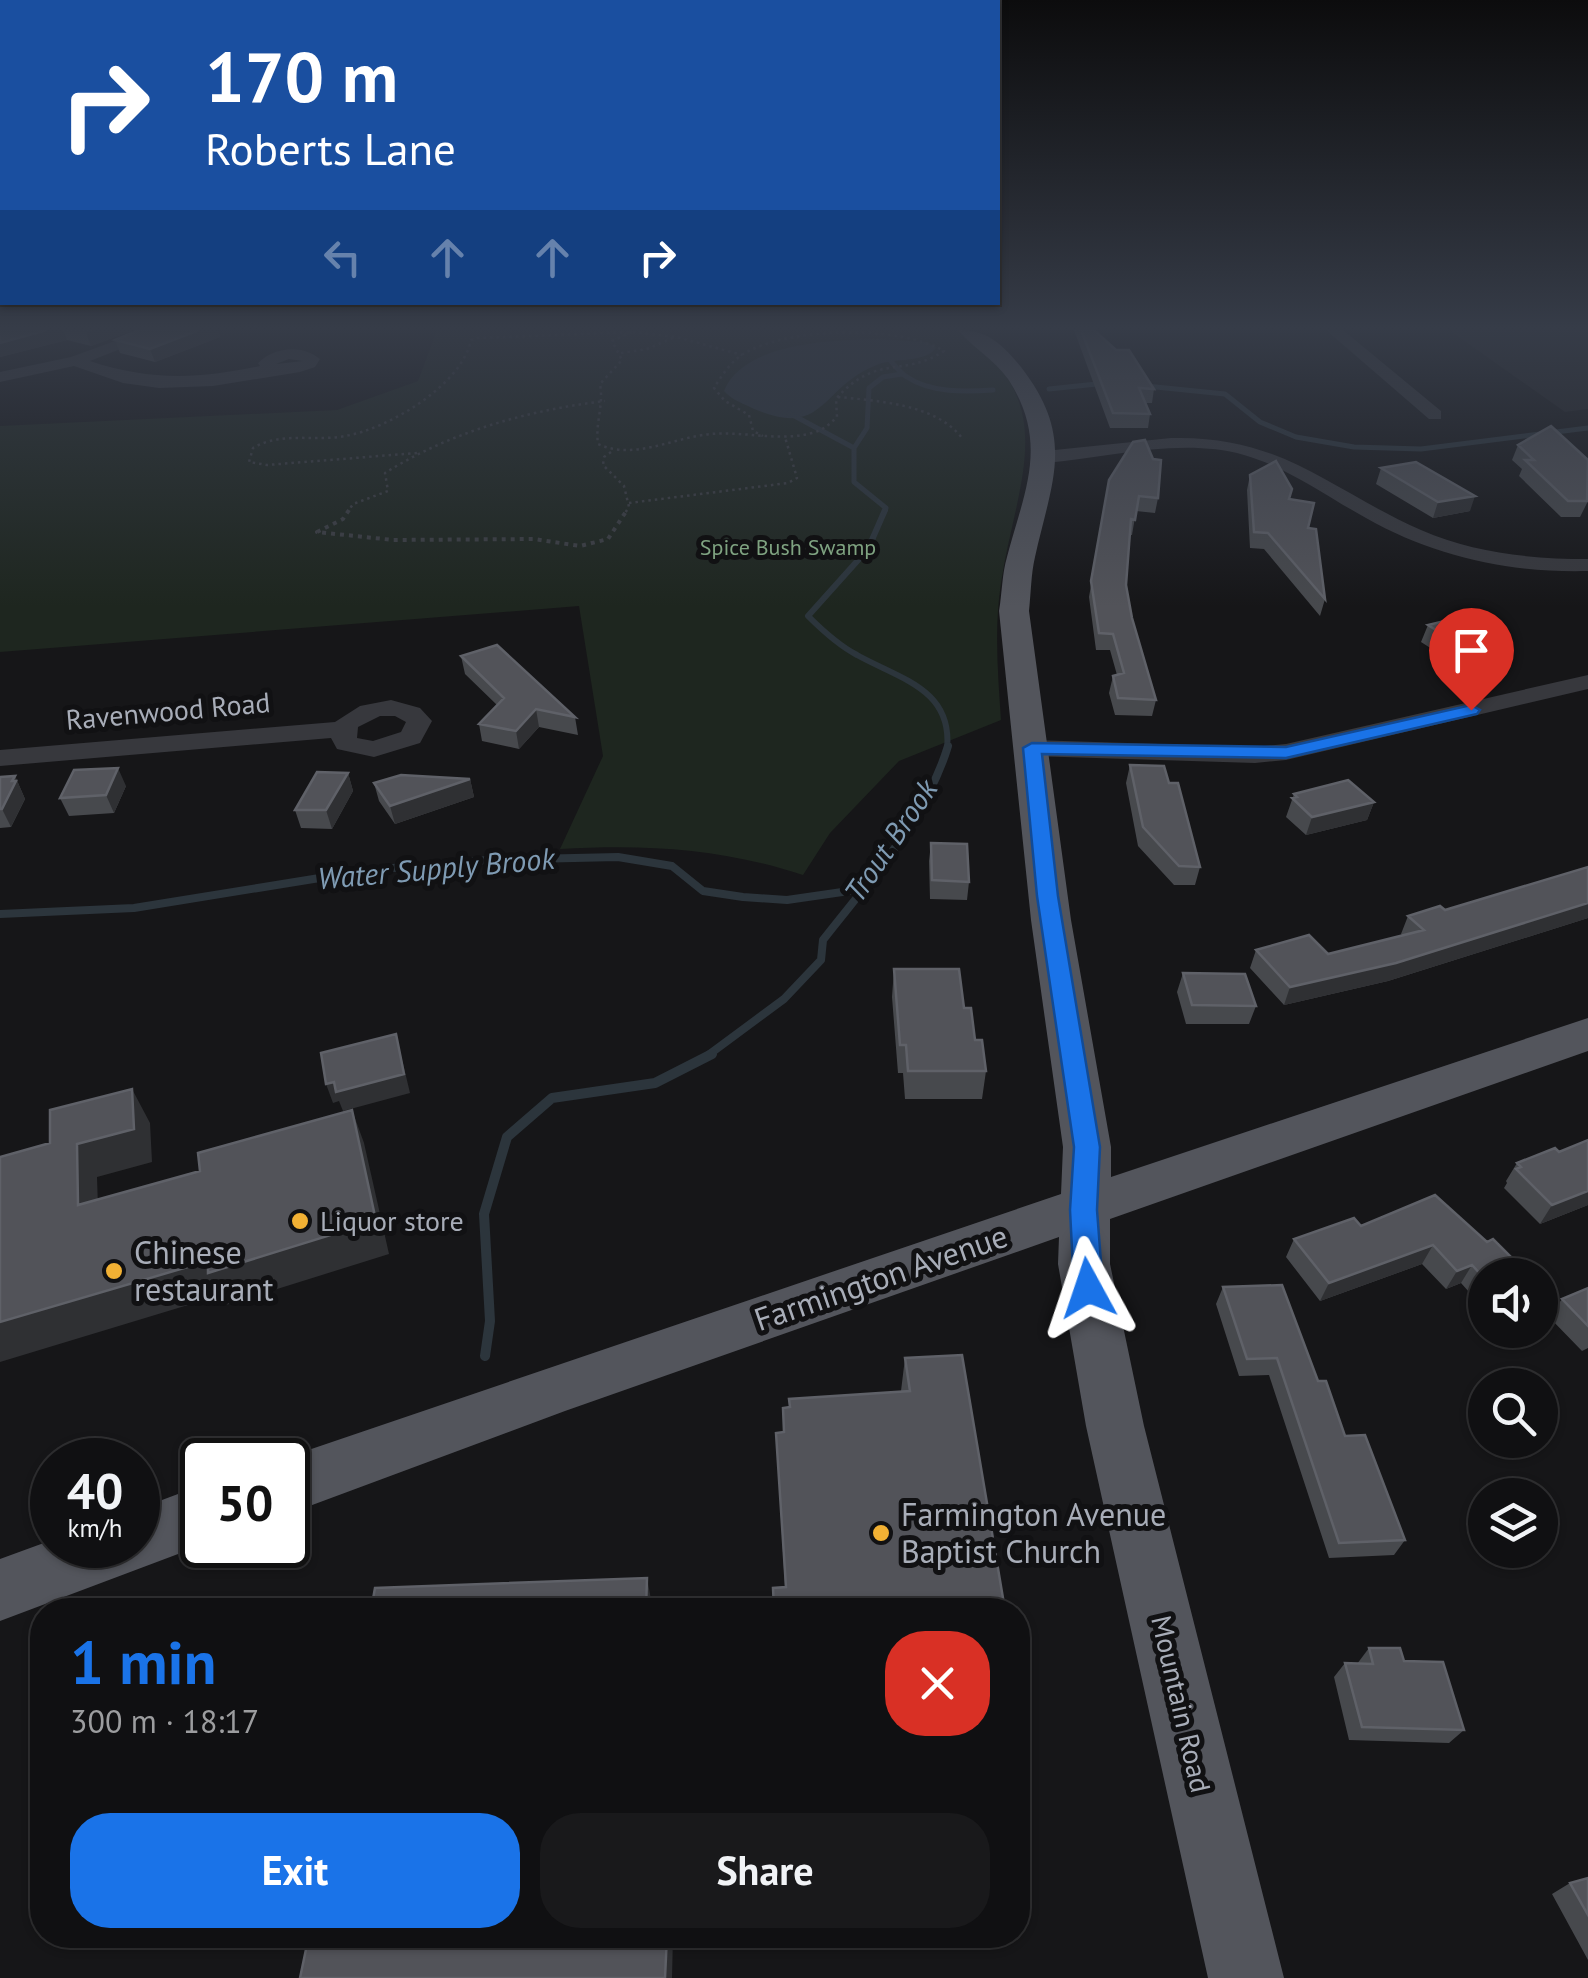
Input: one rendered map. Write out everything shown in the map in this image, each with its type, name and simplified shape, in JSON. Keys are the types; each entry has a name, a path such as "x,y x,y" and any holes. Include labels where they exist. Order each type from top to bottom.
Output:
{"main road":[{"name":"Mountain Road","path":"1039,422 1045,456 1042,488 1015,587 1020,664 1051,920 1087,1147 1084,1264 1115,1426 1246,1978"},
{"name":"Farmington Avenue","path":"310,1477 565,1385 1588,1034"},
{"path":"0,1590 60,1568"}],"street":[{"path":"1045,456 1196,444 1233,446 1308,473 1419,537 1519,562 1588,565"},
{"path":"1032,748 1286,752 1585,682"},
{"name":"Ravenwood Road","path":"0,758 342,729"}],"path":[{"path":"379,422 335,438 294,436 261,442 253,448 248,462 267,466 420,452"},
{"path":"507,422 455,437 388,470 383,479 388,491 352,504 343,519 317,532 340,531 378,539 520,538 580,546 608,539 626,517 629,502 622,483 604,465 604,457 613,450"},
{"path":"599,422 596,441 613,450 714,434 785,437 826,429 832,422"},
{"path":"751,422 753,431 763,436"},
{"path":"944,422 953,425 962,438"},
{"path":"629,502 788,484 798,473 794,460 784,450 785,437"}],"green space":[{"name":"Spice Bush Swamp","path":"78,422 1023,422 1022,477 998,617 1001,720 899,761 830,833 803,875 742,859 683,850 560,849 603,756 579,606 0,652 0,426"}],"building":[{"path":"1551,426 1588,460 1587,501 1568,501 1525,460 1534,460 1518,445"},
{"path":"1145,440 1153,459 1161,460 1158,498 1139,496 1135,520 1131,519 1126,585 1156,700 1118,698 1113,676 1124,673 1113,634 1099,633 1091,581 1109,480 1133,442"},
{"path":"1276,461 1292,489 1289,499 1314,503 1308,528 1316,529 1325,599 1268,533 1254,532 1250,475"},
{"path":"1416,462 1475,496 1438,502 1381,468"},
{"path":"1461,617 1497,640 1464,648 1428,625"},
{"path":"497,645 575,717 536,709 516,731 479,724 504,698 461,656"},
{"path":"1130,765 1164,766 1169,783 1178,783 1200,867 1179,866 1143,827"},
{"path":"118,768 106,795 60,798 74,770"},
{"path":"317,772 348,773 326,810 295,810"},
{"path":"401,775 470,779 390,806 374,783"},
{"path":"15,776 12,781 16,781 0,809 0,777"},
{"path":"1348,780 1374,802 1312,817 1292,798 1297,797 1294,794"},
{"path":"931,843 967,844 969,882 932,880"},
{"path":"1588,867 1588,903 1396,963 1290,987 1256,950 1309,935 1328,954 1424,930 1408,916 1440,906 1445,910"},
{"path":"894,969 959,969 964,1008 971,1008 975,1040 982,1040 986,1071 908,1071 906,1045 900,1045"},
{"path":"1183,973 1245,974 1256,1006 1192,1005"},
{"path":"396,1034 404,1074 336,1092 334,1082 326,1084 321,1053"},
{"path":"132,1089 134,1129 77,1144 78,1205 200,1171 198,1153 352,1110 376,1221 208,1273 208,1261 0,1322 0,1157 50,1143 50,1110"},
{"path":"1588,1140 1588,1191 1552,1205 1516,1169 1521,1167 1517,1163"},
{"path":"1435,1195 1487,1242 1493,1239 1512,1258 1468,1258 1468,1267 1457,1271 1433,1245 1329,1283 1294,1239 1354,1218 1361,1226"},
{"path":"1282,1285 1318,1381 1326,1381 1345,1436 1365,1435 1405,1540 1339,1543 1277,1358 1247,1359 1223,1287"},
{"path":"1588,1288 1588,1326 1562,1299"},
{"name":"Farmington Avenue Baptist Church","path":"962,1355 1003,1598 773,1598 773,1588 786,1587 776,1433 784,1432 783,1408 790,1407 789,1399 910,1391 905,1358"},
{"path":"647,1578 646,1598 373,1598 375,1588"},
{"path":"1369,1648 1400,1648 1404,1661 1443,1662 1464,1730 1362,1727 1345,1663 1373,1664"},
{"path":"1588,1878 1588,1915 1570,1883"},
{"path":"306,1948 666,1948 665,1978 300,1978"}],"waterway":[{"name":"Trout Brook","path":"806,422 854,448"},
{"path":"854,448 867,422"},
{"name":"Trout Brook","path":"1261,422 1296,437 1354,447 1421,449 1588,428"},
{"name":"Trout Brook","path":"854,448 854,482 886,508 884,513"},
{"name":"Trout Brook","path":"885,510 868,549 808,616 843,647 906,679 932,699 942,712 947,749"},
{"name":"Trout Brook","path":"707,1056 784,999 821,960 823,940 911,824 947,749"},
{"name":"Water Supply Brook","path":"0,914 134,908 369,870 487,860 618,857 672,866 703,891 743,897 787,900 863,889"},
{"name":"Trout Brook","path":"485,1356 490,1321 484,1214 507,1137 552,1098 655,1083 712,1054"}],"place":[{"name":"Liquor store","path":"300,1221"},
{"name":"Chinese restaurant","path":"114,1271"},
{"name":"Farmington Avenue Baptist Church","path":"881,1533"}],"route":[{"path":"1088,1288 1083,1210 1087,1147 1048,896 1032,748 1255,755 1357,738 1471,710"}]}
